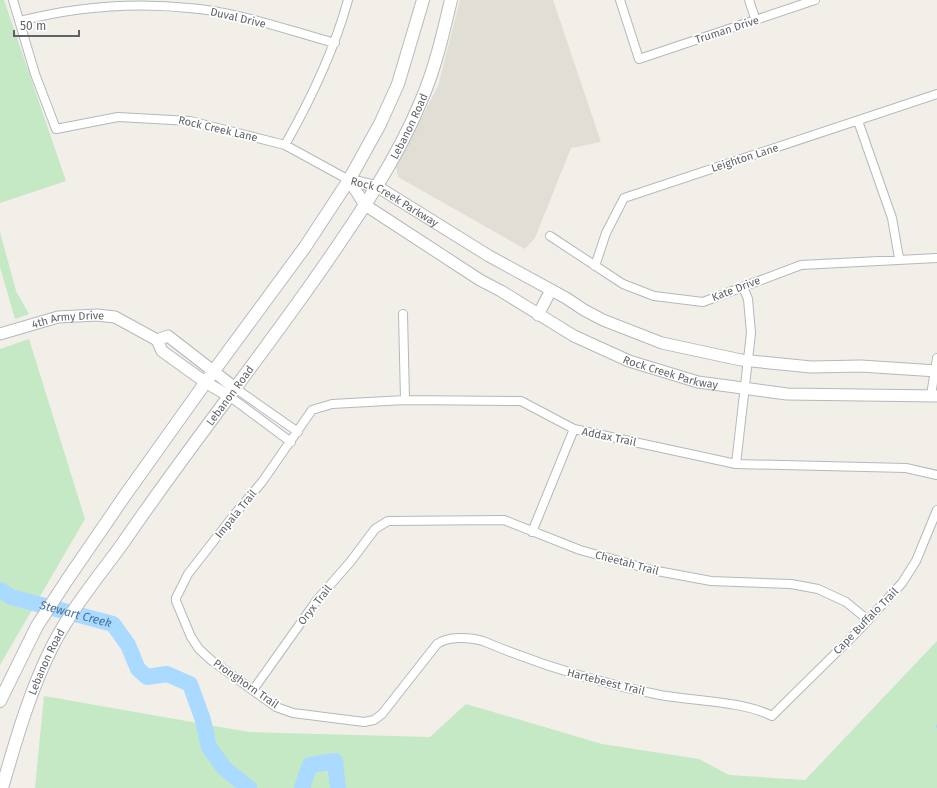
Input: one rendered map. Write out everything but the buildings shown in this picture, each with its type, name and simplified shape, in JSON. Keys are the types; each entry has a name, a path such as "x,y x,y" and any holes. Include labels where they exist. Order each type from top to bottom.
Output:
{"main road":[{"name":"Lebanon Road","path":"0,701 9,680 37,626 99,533 205,382 305,247 349,180 380,124 398,84 423,0"},
{"name":"Lebanon Road","path":"2,788 33,690 53,645 74,610 166,479 294,308 378,187 403,140 421,101 432,72 451,0"}],"street":[{"path":"13,0 20,21"},
{"path":"285,145 308,104 335,43 348,0"},
{"name":"Truman Drive","path":"620,0 639,60 815,0"},
{"path":"749,0 756,21"},
{"name":"Duval Drive","path":"20,21 56,12 116,6 190,8 253,21 335,43"},
{"name":"Rock Creek Lane","path":"20,21 36,74 56,129 118,117 190,121 285,145 349,180"},
{"name":"Leighton Lane","path":"595,266 606,233 624,198 937,94"},
{"path":"858,121 892,218 899,258"},
{"name":"Rock Creek Parkway","path":"349,180 378,187 489,256 603,320 662,343 696,352 749,361 811,367 861,366 936,371"},
{"name":"Rock Creek Parkway","path":"349,180 365,205 480,280 501,291 574,336 629,361 698,382 787,394 934,395"},
{"name":"Kate Drive","path":"550,236 623,284 654,296 703,302 801,265 899,258 937,258"},
{"path":"736,464 749,361 751,316 748,299 743,287"},
{"path":"538,315 551,290"},
{"path":"403,314 405,400"},
{"name":"4th Army Drive","path":"0,334 58,317 97,315 116,317 157,340 162,351 205,382 232,392 298,432"},
{"name":"4th Army Drive","path":"157,340 168,336 213,372 232,392 291,442"},
{"path":"934,395 937,358"},
{"name":"Addax Trail","path":"298,432 312,410 332,404 405,400 521,401 574,429 736,464 898,467 917,469 937,475"},
{"path":"532,532 574,429"},
{"name":"Impala Trail","path":"176,598 188,574 262,482 298,432"},
{"name":"Cape Buffalo Trail","path":"772,716 868,620 911,571 921,551 937,510"},
{"name":"Cheetah Trail","path":"381,524 392,521 502,520 599,556 672,574 718,582 791,584 818,589 846,602 868,620"},
{"name":"Oryx Trail","path":"253,690 317,600 381,524"},
{"name":"Pronghorn Trail","path":"176,598 176,605 191,637 199,649 276,706 293,713 364,722 376,719"},
{"name":"Hartebeest Trail","path":"376,719 434,646 443,640 479,640 541,664 605,683 674,697 747,707 772,716"}],"shaded area":[{"path":"460,0 553,0 601,142 571,148 535,238 525,249 398,177 396,167 438,86"}],"green space":[{"path":"0,0 4,0 66,181 0,203"},
{"path":"0,232 16,291 29,314 15,319 0,267"},
{"path":"29,339 85,519 0,665 0,349"},
{"path":"937,641 937,788 35,788 44,696 249,732 430,737 466,704 602,744 699,759 729,775 805,780"}],"waterway":[{"name":"Stewart Creek","path":"0,590 11,597 113,624 128,645 138,669 147,677 167,674 190,684 203,720 209,747 224,768 249,788"},
{"name":"Stewart Creek","path":"302,788 310,765 335,761 338,788"}]}
